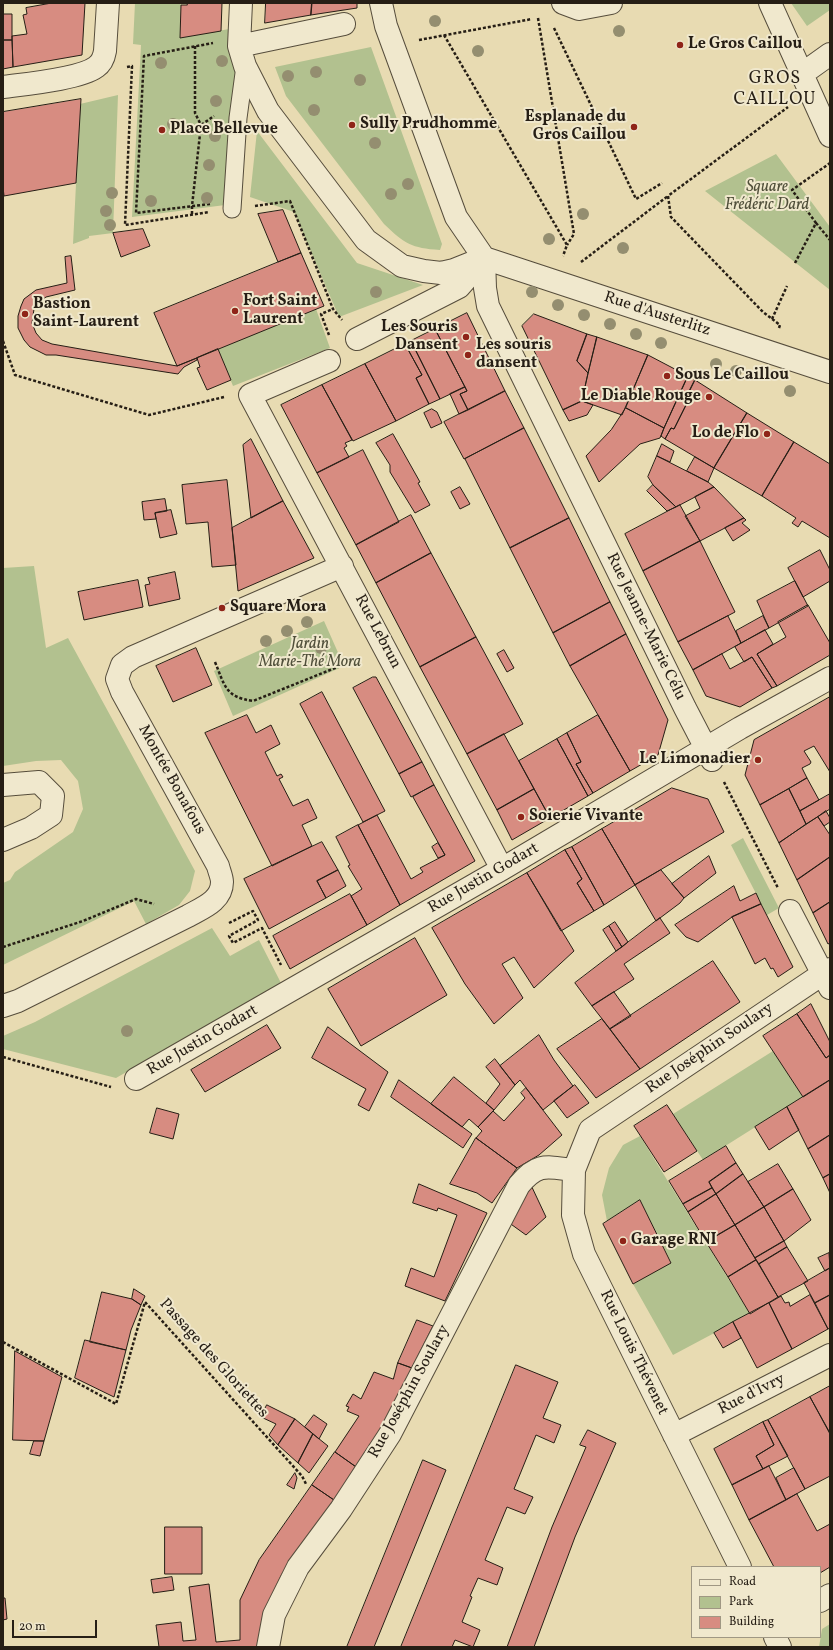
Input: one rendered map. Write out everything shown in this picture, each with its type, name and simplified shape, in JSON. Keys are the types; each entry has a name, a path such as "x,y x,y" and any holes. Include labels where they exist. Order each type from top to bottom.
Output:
{"street":[{"path":"3,87 82,74 98,66 103,59 105,51 108,3"},
{"path":"241,3 241,46 268,111 366,240 402,266 424,271 441,273 454,270 484,258"},
{"path":"381,3 386,26 456,217 484,258"},
{"path":"563,3 579,9 611,3"},
{"path":"770,3 830,136"},
{"path":"241,46 344,24"},
{"path":"806,82 830,54"},
{"path":"358,338 459,287 484,258"},
{"name":"Rue d'Austerlitz","path":"484,258 830,372"},
{"name":"Rue Jeanne-Marie Célu","path":"484,258 485,288 488,306 709,754"},
{"path":"250,395 329,361"},
{"name":"Rue Lebrun","path":"250,395 502,869"},
{"name":"Montée Bonafous","path":"3,1006 18,1001 188,916 210,904 219,895 222,882 218,866 122,692 117,679 122,665 133,657 342,566"},
{"name":"Rue Justin Godart","path":"136,1079 502,869 709,754 830,678"},
{"path":"3,785 39,782 53,796 51,814 31,828 3,840"},
{"path":"790,912 827,977"},
{"name":"Rue Joséphin Soulary","path":"590,1130 827,977"},
{"name":"Rue Louis Thévenet","path":"590,1130 574,1170 573,1215 584,1254 740,1566"},
{"name":"Rue Joséphin Soulary","path":"268,1647 274,1615 298,1567 342,1509 390,1434 519,1185 527,1176 538,1169 548,1167 574,1170"},
{"name":"Rue d'Ivry","path":"674,1435 830,1355"},
{"path":"821,1600 830,1596"},
{"path":"776,1638 780,1647"}],"lane":[{"path":"232,209 241,46"}],"path":[{"path":"538,18 574,234 562,257"},
{"path":"418,40 532,19"},
{"path":"552,23 636,199 662,183"},
{"path":"444,35 567,245"},
{"path":"214,203 136,213 144,56 216,42"},
{"path":"192,214 201,125 195,113 195,46"},
{"path":"123,66 132,66 124,225 290,201 332,309 358,338"},
{"path":"579,264 668,196 806,82"},
{"path":"201,125 214,116 221,117"},
{"path":"830,162 792,190 830,240"},
{"path":"668,196 671,217 763,312 780,325 777,334"},
{"path":"795,263 816,223"},
{"path":"772,319 787,286"},
{"path":"324,313 332,309"},
{"path":"3,341 14,375 149,415 238,394 250,395"},
{"path":"215,662 226,688 233,696 254,701 345,664"},
{"path":"709,754 790,912"},
{"path":"3,947 84,921 136,899 188,916"},
{"path":"226,925 253,911 258,920 230,936 233,943 262,928 282,967"},
{"path":"3,1057 112,1087"},
{"name":"Passage des Gloriettes","path":"3,1342 116,1404 145,1302 302,1476 306,1484"}],"green space":[{"path":"135,3 181,3 180,38 240,27 233,204 132,217 141,45 133,44"},
{"path":"791,3 830,3 830,10 807,26"},
{"path":"371,47 442,244 440,250 422,248 409,244 384,224 286,96 275,67"},
{"path":"118,95 113,233 89,236 89,238 73,244 80,104"},
{"path":"257,131 357,263 423,285 339,317 294,212 250,197"},
{"name":"Square Frédéric Dard","path":"776,154 830,227 830,290 705,191"},
{"path":"316,309 330,348 233,386 218,349"},
{"path":"34,566 46,648 68,638 195,871 190,891 179,905 146,924 134,901 3,965 3,883 10,880 15,872 73,832 83,809 78,781 61,760 36,761 3,766 3,568"},
{"name":"Jardin Marie-Thé Mora","path":"324,621 344,666 233,716 214,671"},
{"path":"743,838 779,908 767,915 731,845"},
{"path":"212,928 230,956 259,940 281,983 116,1078 3,1049 3,1036 35,1022"},
{"path":"773,1051 803,1097 703,1160 673,1114"},
{"path":"640,1136 750,1314 673,1355 633,1284 671,1262 640,1200 607,1221 602,1195 609,1168 623,1145"},
{"path":"830,1624 830,1647 819,1647 822,1629"}],"building":[{"path":"52,3 85,3 82,55 13,67 12,36 27,34 23,15 27,14 26,8"},
{"path":"187,3 222,3 221,31 180,38 181,5 187,5"},
{"path":"266,3 312,3 311,15 265,23"},
{"path":"312,3 357,3 357,8 311,15"},
{"path":"3,14 12,14 12,40 3,40"},
{"path":"3,40 12,40 13,67 3,69"},
{"path":"81,99 76,183 4,196 3,112"},
{"path":"283,210 301,253 278,262 258,214"},
{"path":"143,229 150,246 121,257 113,233"},
{"name":"Fort Saint Laurent","path":"301,253 324,306 177,366 154,313"},
{"name":"Bastion Saint-Laurent","path":"71,256 75,290 46,297 38,303 34,309 32,323 36,333 42,340 52,344 177,366 197,358 197,360 184,367 178,374 56,355 46,355 30,347 24,340 18,328 18,316 24,299 36,290 67,283 65,257"},
{"name":"Les souris dansent","path":"467,313 505,391 468,410 460,394 467,391 435,329"},
{"path":"534,314 587,334 577,361 588,373 582,401 563,410 522,326"},
{"path":"435,329 465,387 440,399 411,341"},
{"path":"587,334 597,337 588,373 577,361"},
{"path":"597,337 648,355 622,415 582,401"},
{"path":"411,341 440,399 429,404 416,378 422,375 405,344"},
{"path":"405,344 422,375 416,378 429,404 396,421 365,364"},
{"path":"218,349 231,380 207,390 197,368 200,367 197,358"},
{"path":"648,355 688,376 664,428 626,408"},
{"path":"365,364 396,421 353,441 322,385"},
{"path":"688,376 695,380 684,402 687,403 674,429 671,428 665,439 661,436"},
{"path":"695,380 747,413 714,468 665,439 671,428 674,429 687,403 684,402"},
{"path":"322,385 352,440 345,443 347,446 344,448 349,457 317,473 281,405"},
{"path":"465,387 467,391 460,394 468,410 459,414 450,394"},
{"path":"505,391 524,428 464,459 444,422"},
{"path":"582,401 593,405 587,415 569,421 563,410"},
{"path":"626,408 664,428 660,438 640,444 599,482 586,456 611,430"},
{"path":"432,409 437,412 442,423 431,428 424,413"},
{"path":"747,413 794,442 762,496 714,468"},
{"path":"524,428 569,518 510,548 465,459"},
{"path":"393,434 420,482 418,483 430,505 415,513 390,472 390,465 376,443"},
{"path":"251,439 283,501 251,518 243,445"},
{"path":"794,442 830,464 830,538 802,521 798,527 792,523 796,518 762,496"},
{"path":"662,444 674,451 670,462 657,456"},
{"path":"363,450 399,522 356,545 317,473"},
{"path":"657,456 708,482 714,487 676,507 653,485 648,477"},
{"path":"695,457 714,468 708,482 687,471"},
{"path":"227,480 236,565 212,567 208,522 186,524 182,485"},
{"path":"653,485 676,507 667,511 647,491"},
{"path":"460,487 470,504 460,509 451,492"},
{"path":"714,487 744,518 700,541 685,516 700,508 695,497"},
{"path":"165,499 167,511 155,513 156,519 144,520 142,502"},
{"path":"283,501 314,558 238,591 232,528"},
{"path":"680,505 700,541 643,571 625,534"},
{"path":"171,510 177,534 160,538 155,513"},
{"path":"411,515 431,553 376,583 356,545"},
{"path":"569,518 610,602 553,633 510,548"},
{"path":"744,518 746,520 742,523 750,530 733,541 725,528"},
{"path":"700,541 735,612 678,642 643,571"},
{"path":"820,550 830,570 830,581 803,597 788,568"},
{"path":"431,553 476,637 420,667 376,583"},
{"path":"175,572 180,599 149,606 145,585 150,584 148,578"},
{"path":"138,580 143,607 84,620 78,592"},
{"path":"795,581 808,606 769,628 757,601"},
{"path":"610,602 626,634 570,666 553,633"},
{"path":"808,605 830,643 830,655 777,686 757,654 786,637 778,622"},
{"path":"728,616 741,643 693,670 678,642"},
{"path":"763,616 769,628 741,643 736,631"},
{"path":"765,630 773,644 757,654 777,686 772,688 752,657 744,662 735,647"},
{"path":"626,634 668,720 658,755 630,771 570,666"},
{"path":"476,637 523,724 467,754 420,667"},
{"path":"196,648 212,685 173,702 156,666"},
{"path":"504,650 514,668 507,672 497,654"},
{"path":"722,654 730,669 752,657 772,688 740,707 706,696 693,670"},
{"path":"373,677 376,677 422,762 399,774 353,688"},
{"path":"322,692 385,811 363,822 300,704"},
{"path":"830,697 830,772 814,746 804,751 811,762 802,768 807,778 760,805 745,775 754,740"},
{"path":"247,715 256,733 271,725 280,744 265,752 277,776 281,774 283,777 279,779 293,806 308,799 317,818 302,825 312,846 272,866 205,733"},
{"path":"598,715 630,771 593,793 576,764 581,762 567,733"},
{"path":"567,733 581,762 576,764 593,793 588,796 557,739"},
{"path":"504,734 534,789 497,810 467,754"},
{"path":"557,739 588,796 550,818 519,761"},
{"path":"422,762 434,785 411,797 399,774"},
{"path":"807,778 819,800 800,811 789,789"},
{"path":"434,785 475,861 400,905 358,825 377,815 411,879 423,872 420,868 445,855 413,797"},
{"path":"672,788 708,799 724,832 635,885 602,829"},
{"path":"534,789 550,818 512,840 497,810"},
{"path":"789,789 806,824 779,843 760,805"},
{"path":"830,794 830,809 806,824 800,811"},
{"path":"826,811 830,818 830,822 824,826 818,817"},
{"path":"818,817 830,835 830,857 797,880 779,843"},
{"path":"358,825 400,905 367,925 351,896 362,889 348,866 350,865 336,837"},
{"path":"602,829 635,885 604,905 572,847"},
{"path":"322,842 338,870 317,881 326,898 269,929 244,879"},
{"path":"438,843 445,855 438,858 432,847"},
{"path":"572,847 604,905 594,911 577,883 582,879 565,850"},
{"path":"565,850 582,879 577,883 594,911 561,931 527,873"},
{"path":"709,856 716,873 684,898 672,884"},
{"path":"830,857 830,902 813,913 797,880"},
{"path":"338,870 346,886 326,898 317,881"},
{"path":"661,870 684,898 680,903 656,921 635,885"},
{"path":"527,873 574,951 534,988 514,957 502,964 523,998 494,1024 465,984 432,928"},
{"path":"734,886 740,901 756,893 761,904 732,917 698,942 686,937 675,925"},
{"path":"350,894 367,925 290,969 273,936"},
{"path":"830,902 830,943 828,944 813,913"},
{"path":"761,904 793,967 778,977 773,968 771,969 765,958 755,964 732,917"},
{"path":"660,918 670,933 624,964 634,979 592,1006 575,983"},
{"path":"615,922 628,942 622,947 609,926"},
{"path":"609,926 622,947 616,951 603,930"},
{"path":"415,938 447,995 361,1046 328,989"},
{"path":"713,961 740,1002 640,1069 610,1029"},
{"path":"614,992 631,1016 610,1029 592,1006"},
{"path":"811,1004 830,1042 830,1055 826,1058 797,1014"},
{"path":"797,1014 826,1058 830,1055 830,1080 803,1097 763,1036"},
{"path":"602,1019 640,1069 596,1098 557,1049"},
{"path":"267,1025 281,1048 205,1092 191,1070"},
{"path":"328,1027 388,1072 369,1111 358,1105 366,1089 312,1058"},
{"path":"539,1035 554,1060 573,1086 543,1110 520,1080 515,1085 500,1066"},
{"path":"495,1059 515,1085 494,1110 486,1103 500,1084 486,1067"},
{"path":"454,1077 494,1110 478,1127 469,1119 462,1127 431,1104"},
{"path":"399,1080 472,1134 463,1148 391,1097"},
{"path":"830,1080 830,1135 808,1149 787,1107"},
{"path":"575,1085 589,1103 567,1118 554,1101"},
{"path":"526,1088 562,1135 539,1155 517,1168 476,1138 482,1131 478,1127 493,1111 504,1121 525,1098 521,1093"},
{"path":"667,1105 697,1151 664,1172 634,1126"},
{"path":"787,1107 799,1130 769,1150 755,1127"},
{"path":"157,1108 179,1114 173,1139 150,1133"},
{"path":"830,1135 830,1174 823,1178 808,1149"},
{"path":"476,1138 517,1168 492,1203 477,1193 450,1184"},
{"path":"726,1146 736,1163 709,1182 712,1188 683,1204 669,1181"},
{"path":"736,1163 743,1174 716,1194 709,1182"},
{"path":"778,1164 793,1189 764,1207 748,1182"},
{"path":"743,1174 764,1207 735,1225 716,1194"},
{"path":"830,1174 830,1193 823,1178"},
{"path":"530,1183 546,1217 526,1235 508,1222"},
{"path":"419,1184 487,1213 445,1301 405,1286 411,1268 434,1277 457,1215 438,1208 437,1211 413,1203"},
{"path":"712,1188 716,1194 688,1212 683,1204"},
{"path":"793,1189 811,1220 784,1241 764,1207"},
{"path":"716,1194 735,1225 706,1242 688,1212"},
{"path":"640,1200 671,1263 633,1284 603,1224"},
{"path":"764,1207 784,1241 755,1258 735,1225"},
{"path":"735,1225 756,1260 728,1277 706,1242"},
{"path":"784,1241 787,1247 759,1264 755,1258"},
{"path":"787,1247 808,1281 778,1297 759,1264"},
{"path":"829,1253 830,1268 825,1271 818,1258"},
{"path":"756,1260 778,1297 750,1314 728,1277"},
{"path":"830,1268 830,1295 815,1303 804,1283"},
{"path":"134,1289 145,1296 141,1305 132,1299"},
{"path":"102,1292 132,1299 141,1305 131,1330 126,1350 90,1342"},
{"path":"810,1295 828,1329 792,1349 769,1303 781,1296 785,1303 789,1302 790,1306"},
{"path":"830,1295 830,1328 828,1329 815,1303"},
{"path":"769,1303 792,1349 757,1368 733,1322"},
{"path":"417,1320 433,1326 412,1368 398,1363"},
{"path":"733,1322 741,1338 723,1348 714,1333"},
{"path":"85,1340 126,1350 114,1397 75,1378"},
{"path":"15,1351 62,1377 44,1441 13,1440"},
{"path":"398,1363 412,1368 369,1454 359,1469 335,1452 359,1416 347,1411 349,1407 346,1406 353,1394 361,1399 374,1372 393,1379"},
{"path":"516,1365 558,1382 543,1418 561,1425 554,1443 536,1435 514,1489 533,1497 525,1514 507,1507 485,1560 503,1568 497,1585 478,1578 470,1596 472,1597 462,1622 480,1630 473,1647 455,1640 452,1647 401,1647"},
{"path":"830,1386 830,1433 810,1397"},
{"path":"810,1397 830,1434 830,1476 805,1489 768,1420"},
{"path":"267,1405 295,1419 278,1445 269,1435 276,1424 261,1417"},
{"path":"314,1415 327,1424 319,1439 305,1427"},
{"path":"295,1419 313,1434 298,1463 278,1445"},
{"path":"768,1420 788,1456 763,1469 756,1456 774,1445 763,1422"},
{"path":"763,1422 774,1445 756,1456 763,1469 732,1485 714,1449"},
{"path":"588,1430 616,1443 575,1537 534,1647 507,1647 552,1527 586,1447 580,1445"},
{"path":"313,1434 328,1446 309,1473 298,1463"},
{"path":"34,1441 44,1441 40,1456 30,1454"},
{"path":"335,1452 359,1469 334,1500 312,1485"},
{"path":"423,1460 446,1470 374,1647 347,1647"},
{"path":"769,1466 786,1500 749,1520 732,1485"},
{"path":"794,1468 805,1489 786,1500 776,1478"},
{"path":"295,1473 297,1478 294,1489 287,1485"},
{"path":"312,1485 334,1500 282,1574 265,1609 257,1647 159,1647 156,1625 181,1622 183,1641 196,1640 189,1587 209,1584 216,1642 240,1640 240,1600 259,1560"},
{"path":"797,1494 817,1531 830,1524 830,1567 821,1572 821,1566 773,1566 749,1520"},
{"path":"165,1527 202,1527 202,1574 165,1574"},
{"path":"172,1577 174,1590 153,1593 151,1580"},
{"path":"3,1598 5,1598 7,1619 3,1620"}],"place":[{"name":"Le Gros Caillou","path":"680,45"},
{"name":"Sully Prudhomme","path":"352,125"},
{"name":"Esplanade du Gros Caillou","path":"634,127"},
{"name":"Place Bellevue","path":"162,130"},
{"name":"Fort Saint Laurent","path":"235,311"},
{"name":"Bastion Saint-Laurent","path":"25,314"},
{"name":"Les Souris Dansent","path":"466,337"},
{"name":"Les souris dansent","path":"468,355"},
{"name":"Sous Le Caillou","path":"667,376"},
{"name":"Le Diable Rouge","path":"709,397"},
{"name":"Lo de Flo","path":"767,434"},
{"name":"Square Mora","path":"222,608"},
{"name":"Le Limonadier","path":"758,760"},
{"name":"Soierie Vivante","path":"521,817"},
{"name":"Garage RNI","path":"623,1241"}],"district":[{"name":"GROS CAILLOU","path":"775,90"}]}
